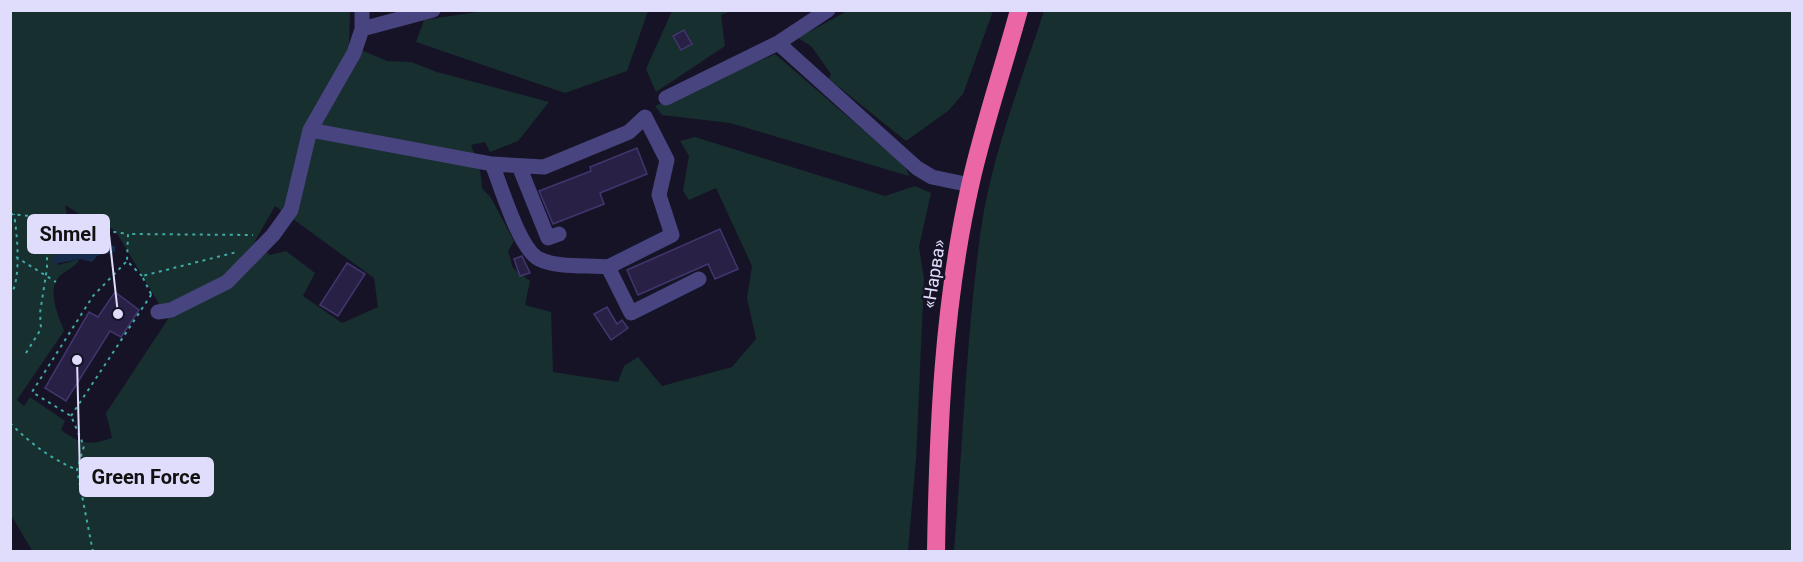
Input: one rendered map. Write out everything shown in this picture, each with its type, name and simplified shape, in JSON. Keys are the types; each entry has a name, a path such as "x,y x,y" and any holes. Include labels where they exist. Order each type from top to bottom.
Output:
{"highway":[{"name":"«Нарва»","path":"936,552 939,423 948,322 970,185 1019,10"}],"street":[{"path":"165,311 227,282 273,235 291,210 310,130 354,52 362,29 362,10"},
{"path":"666,98 778,43 828,10"},
{"path":"362,29 432,11"},
{"path":"778,43 917,168 932,177 970,185"},
{"path":"310,130 492,165 544,166 628,132 645,117 667,160 659,195 672,235 608,267 538,259 526,248 492,165"},
{"path":"519,166 548,238 559,234"},
{"path":"608,267 631,313 699,279"}],"path":[{"path":"10,296 16,284 18,246 12,214 128,234 273,235"},
{"path":"26,353 41,329 40,313 47,237 57,221"},
{"path":"93,552 77,470 84,446 71,416 32,392 93,296 127,261 128,234"},
{"path":"142,276 260,246"},
{"path":"16,257 56,282"},
{"path":"127,261 142,276 151,295 165,311"},
{"path":"71,416 151,295"},
{"path":"10,423 34,446 55,460 77,470"}],"green space":[{"path":"11,11 350,11 349,45 387,61 411,62 437,72 549,102 518,141 490,152 485,142 471,145 480,169 482,188 491,198 514,241 508,251 513,268 530,281 525,305 551,312 553,372 618,382 624,366 638,357 662,386 732,367 756,339 747,298 752,266 716,188 689,200 683,191 689,156 680,141 695,137 885,196 915,186 931,193 919,247 924,279 916,459 908,551 33,552 11,515","holes":["65,205 91,221 115,230 168,319 106,413 112,438 91,443 80,441 61,430 65,421 30,397 24,406 17,400 64,331 55,304 55,284 58,278 80,259 58,265 54,257 61,251 62,244 72,238","275,206 374,278 378,307 342,323 303,296 315,273 286,251 270,255 255,241"]},
{"path":"484,11 648,11 627,71 565,93 416,42 424,20"},
{"path":"672,11 730,11 721,15 725,46 656,92 646,69"},
{"path":"847,11 993,11 963,94 948,111 906,141 829,79 831,74 811,46 798,38"},
{"path":"1044,11 1792,11 1792,551 954,551 968,350 981,229 992,173"},
{"path":"775,54 905,166 909,176 730,123 662,115 655,106"}],"water":[{"path":"70,238 79,242 115,246 115,251 111,255 107,253 97,256 92,262 80,259 54,264 54,257 61,251 62,244"}],"building":[{"path":"684,30 692,44 681,50 673,36"},
{"path":"637,148 647,174 600,193 604,204 553,224 539,191 591,171 590,167"},
{"path":"720,229 738,269 715,279 708,264 638,295 627,270"},
{"path":"522,256 530,273 520,276 514,259"},
{"path":"347,263 365,274 338,316 320,305"},
{"path":"115,292 139,310 121,337 110,331 66,401 45,388 89,312 98,317"},
{"path":"607,307 617,324 622,320 628,328 611,340 594,314"}],"place":[{"name":"Shmel","path":"118,314"},
{"name":"Green Force","path":"77,360"}]}
